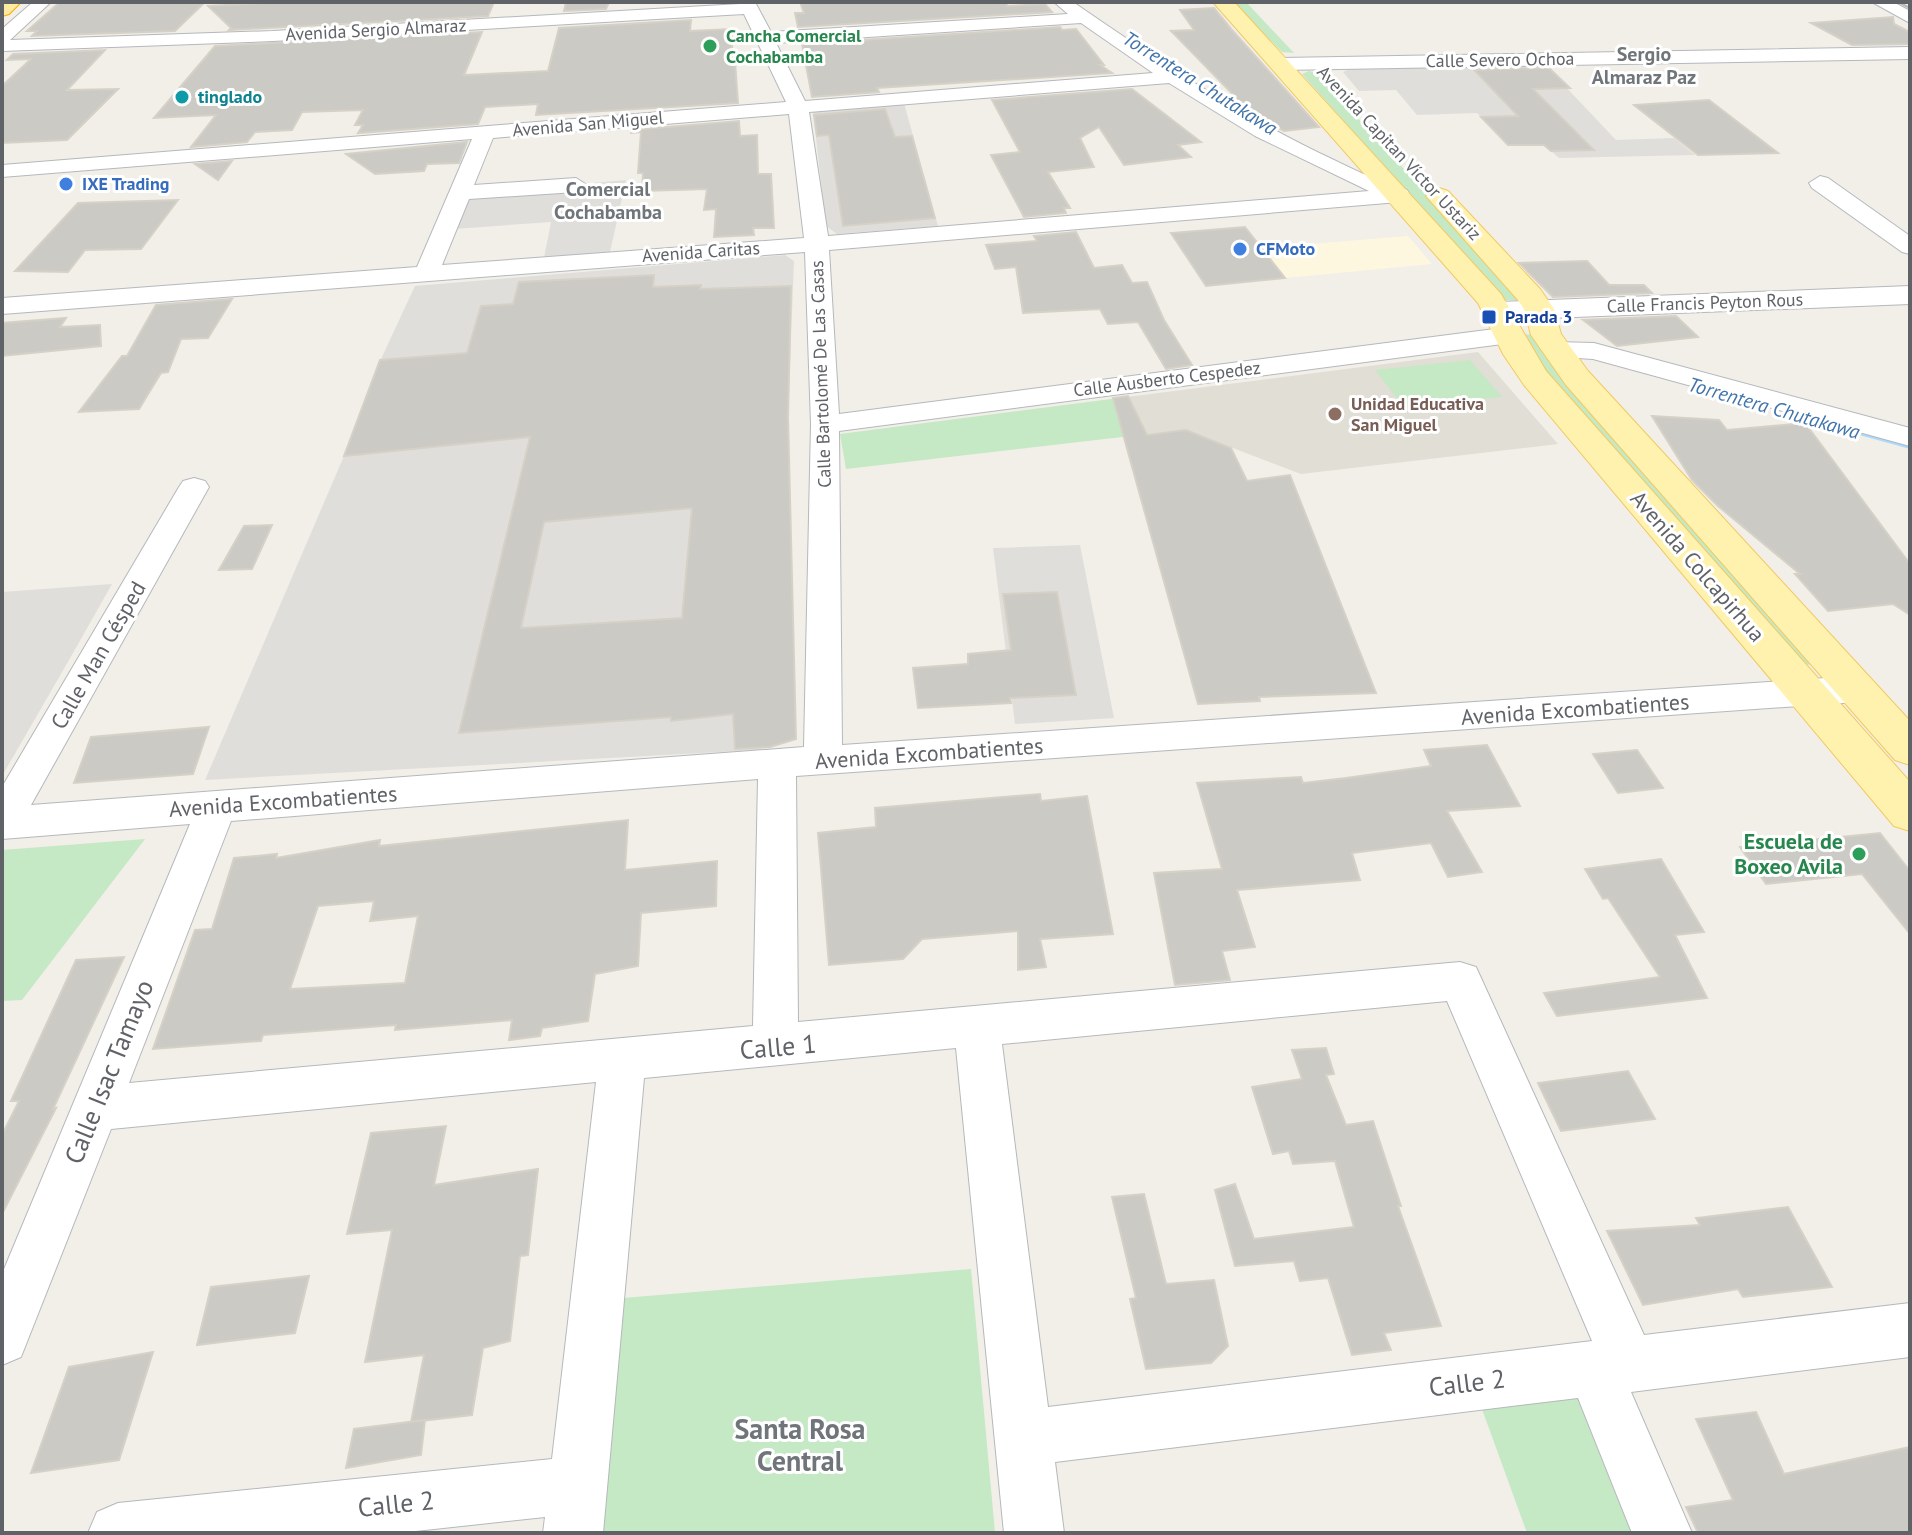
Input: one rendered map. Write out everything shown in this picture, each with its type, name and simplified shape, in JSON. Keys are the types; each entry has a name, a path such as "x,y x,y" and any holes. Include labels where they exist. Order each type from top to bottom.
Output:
{"highway":[{"path":"2,10 11,2"}],"main road":[{"name":"Avenida Capitan Víctor Ustariz","path":"1223,2 1399,195 1504,323"},
{"name":"Avenida Capitan Víctor Ustariz","path":"1295,42 1337,86"},
{"name":"Avenida Capitan Víctor Ustariz","path":"1423,178 1530,295 1539,309"},
{"name":"Avenida Colcapirhua","path":"1539,309 1544,331 1566,364 1910,749"},
{"name":"Avenida Colcapirhua","path":"1504,323 1535,378 1910,813"}],"street":[{"path":"2,38 43,2"},
{"path":"1062,2 1084,10 1261,117 1329,153 1342,157 1364,156"},
{"path":"1880,2 1910,18"},
{"name":"Calle Bartolomé De Las Casas","path":"748,6 797,103 817,244 825,424 823,760"},
{"name":"Avenida Sergio Almaraz","path":"2,46 273,36 748,6"},
{"path":"765,38 1084,10 1167,72 1242,120 1356,179 1399,195"},
{"name":"Calle Severo Ochoa","path":"1282,64 1910,53"},
{"name":"Avenida San Miguel","path":"2,164 1167,72"},
{"name":"Avenida San Miguel","path":"2,171 485,133 797,103"},
{"path":"427,273 485,133"},
{"path":"1820,183 1910,247"},
{"path":"459,193 576,185"},
{"name":"Avenida Caritas","path":"2,306 817,244 1399,195"},
{"name":"Calle Francis Peyton Rous","path":"1504,323 1539,309 1910,295"},
{"name":"Calle Ausberto Cespedez","path":"825,424 1504,323"},
{"path":"1566,364 1594,351 1910,437"},
{"path":"1566,364 1625,374 1910,456"},
{"name":"Calle Man Césped","path":"2,822 194,487"},
{"name":"Avenida Excombatientes","path":"2,822 777,763 1856,689"},
{"path":"775,1047 777,763"},
{"name":"Calle Isac Tamayo","path":"2,1338 217,806"},
{"name":"Calle 1","path":"95,1108 1460,981 1611,1366"},
{"path":"977,1028 1034,1533"},
{"path":"576,1509 622,1061"},
{"name":"Calle 2","path":"1023,1438 1910,1330"},
{"path":"1611,1366 1662,1533"},
{"name":"Calle 2","path":"118,1533 576,1509"}],"shaded area":[{"path":"1544,64 1616,140 1674,138 1695,155 1559,158 1544,145 1508,145 1477,113 1417,115 1396,90 1359,91 1343,72 1351,68"},
{"path":"904,103 938,226 837,234 826,226 813,112"},
{"path":"626,180 610,252 544,258 551,222 454,229 466,197 592,190 593,183"},
{"path":"1408,236 1432,264 1285,278 1262,248"},
{"path":"785,255 794,261 788,417 796,739 757,750 205,780 344,456 381,359 415,286"},
{"name":"Unidad Educativa San Miguel","path":"1478,352 1558,444 1301,474 1186,430 1148,434 1127,397"},
{"path":"1080,545 1114,718 1015,724 993,548"},
{"path":"112,584 73,653 2,776 2,592"}],"green space":[{"path":"1232,2 1246,2 1294,53 1282,52"},
{"path":"1309,71 1317,73 1517,294 1517,300 1505,300 1498,295 1302,74"},
{"path":"1521,334 1535,335 1813,664 1798,666 1552,384"},
{"path":"1470,360 1502,397 1404,407 1375,370"},
{"path":"1127,397 1148,434 846,469 840,434"},
{"path":"145,839 22,1000 2,1001 2,850"},
{"path":"971,1269 995,1533 587,1533 611,1299"},
{"path":"1565,1393 1583,1399 1635,1533 1527,1533 1482,1409"}],"building":[{"path":"60,2 205,2 175,31 32,36 37,31 27,31"},
{"path":"285,2 494,2 488,16 229,30 231,28 208,6"},
{"path":"566,2 609,2 606,9 564,11"},
{"path":"800,2 1007,2 1007,6 1045,4 1052,12 798,27 795,13 804,13"},
{"path":"1214,8 1319,127 1284,131 1251,113 1171,31 1194,30 1180,10"},
{"path":"1893,17 1894,24 1910,32 1910,44 1852,45 1811,23"},
{"path":"691,20 690,31 732,29 732,61 735,61 738,103 536,115 538,104 485,107 478,124 358,133 363,125 355,125 363,110 302,112 292,130 255,132 247,142 191,147 216,115 154,118 215,46 482,32 464,75 548,71 559,28"},
{"path":"1060,27 1062,30 1076,29 1104,65 1100,65 1112,73 877,88 879,92 812,97 802,44"},
{"path":"105,50 67,90 118,89 67,140 2,143 2,86 31,59 7,60 13,54"},
{"path":"1549,68 1570,88 1533,89 1594,150 1551,151 1544,145 1508,145 1481,117 1518,116 1474,70"},
{"path":"1132,89 1201,142 1178,145 1191,157 1124,165 1099,127 1080,138 1094,167 1048,172 1070,208 1064,208 1066,213 1024,217 991,155 1020,152 992,100"},
{"path":"1709,100 1778,153 1698,155 1634,105"},
{"path":"885,109 895,137 912,136 935,218 843,226 829,135 817,136 814,115"},
{"path":"739,121 740,136 757,135 758,174 771,174 774,228 753,228 754,235 714,237 716,209 704,210 707,189 642,191 643,173 638,173 641,132 631,133 631,130"},
{"path":"467,142 459,163 427,164 424,171 375,174 346,154"},
{"path":"232,161 218,180 195,164"},
{"path":"178,200 141,249 85,250 68,272 15,271 78,203"},
{"path":"1245,227 1285,278 1206,286 1171,233"},
{"path":"1076,232 1094,268 1122,265 1132,283 1147,282 1164,320 1192,365 1166,369 1138,322 1108,324 1100,309 1023,313 1016,267 995,269 986,245 1037,241 1034,236"},
{"path":"1587,261 1609,285 1644,285 1652,293 1553,297 1519,263"},
{"path":"654,275 653,287 791,286 788,417 796,739 770,747 735,749 733,714 671,721 671,717 459,733 530,437 344,456 380,360 467,353 481,306 513,304 519,282","holes":["692,508 682,618 521,628 544,522"]},
{"path":"232,299 208,338 181,339 168,372 161,373 139,409 79,412 122,356 127,356 156,305"},
{"path":"1676,316 1698,337 1617,346 1583,320"},
{"path":"66,318 60,327 100,325 101,346 2,356 2,323"},
{"path":"1128,396 1147,435 1186,430 1231,448 1247,481 1290,475 1376,693 1259,697 1260,701 1198,704 1113,398"},
{"path":"1652,416 1719,420 1727,430 1805,423 1910,564 1910,615 1893,604 1828,611 1795,574 1800,574 1718,506 1692,480"},
{"path":"272,525 252,569 219,570 244,526"},
{"path":"1057,592 1076,695 1010,698 1011,703 918,708 913,668 968,664 968,654 1011,650 1003,594"},
{"path":"209,727 193,774 74,783 91,737"},
{"path":"1487,745 1520,806 1447,811 1482,872 1448,877 1431,843 1352,853 1360,880 1237,890 1255,947 1222,951 1230,980 1175,985 1154,873 1222,869 1197,783 1301,777 1303,783 1346,778 1431,766 1424,750"},
{"path":"1637,750 1663,788 1618,793 1593,754"},
{"path":"1040,794 1041,801 1087,796 1113,934 1040,939 1046,967 1018,970 1018,931 922,939 903,959 829,965 818,833 876,827 875,808"},
{"path":"628,820 625,870 717,861 716,906 641,913 638,966 595,974 588,1021 542,1028 540,1036 509,1040 512,1020 395,1030 396,1025 263,1035 261,1041 153,1049 195,930 212,929 234,858 277,854 276,858 380,840 379,846","holes":["374,901 370,921 418,916 405,983 290,989 318,906"]},
{"path":"1880,833 1910,871 1910,934 1862,874 1766,884 1740,847"},
{"path":"1661,859 1704,932 1675,935 1707,998 1557,1016 1544,993 1660,977 1585,869"},
{"path":"124,957 53,1109 56,1108 2,1214 2,1135 19,1101 11,1101 76,960"},
{"path":"1326,1048 1334,1074 1326,1075 1346,1125 1373,1121 1401,1206 1398,1206 1441,1326 1384,1333 1391,1350 1352,1355 1328,1278 1300,1281 1294,1261 1235,1266 1215,1190 1235,1184 1254,1239 1354,1227 1335,1161 1293,1164 1289,1151 1273,1154 1252,1087 1302,1079 1292,1050"},
{"path":"1628,1071 1655,1119 1561,1131 1538,1083"},
{"path":"446,1126 434,1185 538,1169 528,1255 520,1256 510,1341 483,1348 472,1415 411,1422 424,1355 365,1362 392,1230 347,1234 371,1133"},
{"path":"1144,1194 1166,1284 1214,1280 1228,1346 1211,1363 1146,1369 1130,1299 1136,1298 1112,1197"},
{"path":"1788,1207 1832,1287 1743,1297 1738,1289 1643,1305 1607,1231 1700,1225 1696,1218"},
{"path":"309,1276 295,1333 197,1345 211,1287"},
{"path":"153,1352 119,1460 31,1473 69,1367"},
{"path":"1756,1412 1784,1474 1910,1447 1910,1533 1698,1533 1686,1507 1733,1500 1696,1419"},
{"path":"425,1420 421,1455 346,1468 354,1429"}],"waterway":[{"name":"Torrentera Chutakawa","path":"1797,415 1910,447"}],"tram line":[{"path":"1898,2 1910,8"}],"place":[{"name":"Cancha Comercial Cochabamba","path":"710,46"},
{"name":"tinglado","path":"182,97"},
{"name":"IXE Trading","path":"66,184"},
{"name":"CFMoto","path":"1240,249"},
{"name":"Parada 3","path":"1489,317"},
{"name":"Unidad Educativa San Miguel","path":"1335,414"},
{"name":"Escuela de Boxeo Avila","path":"1859,854"}],"district":[{"name":"Sergio Almaraz Paz","path":"1644,66"},
{"name":"Comercial Cochabamba","path":"608,200"},
{"name":"Santa Rosa Central","path":"800,1445"}]}
